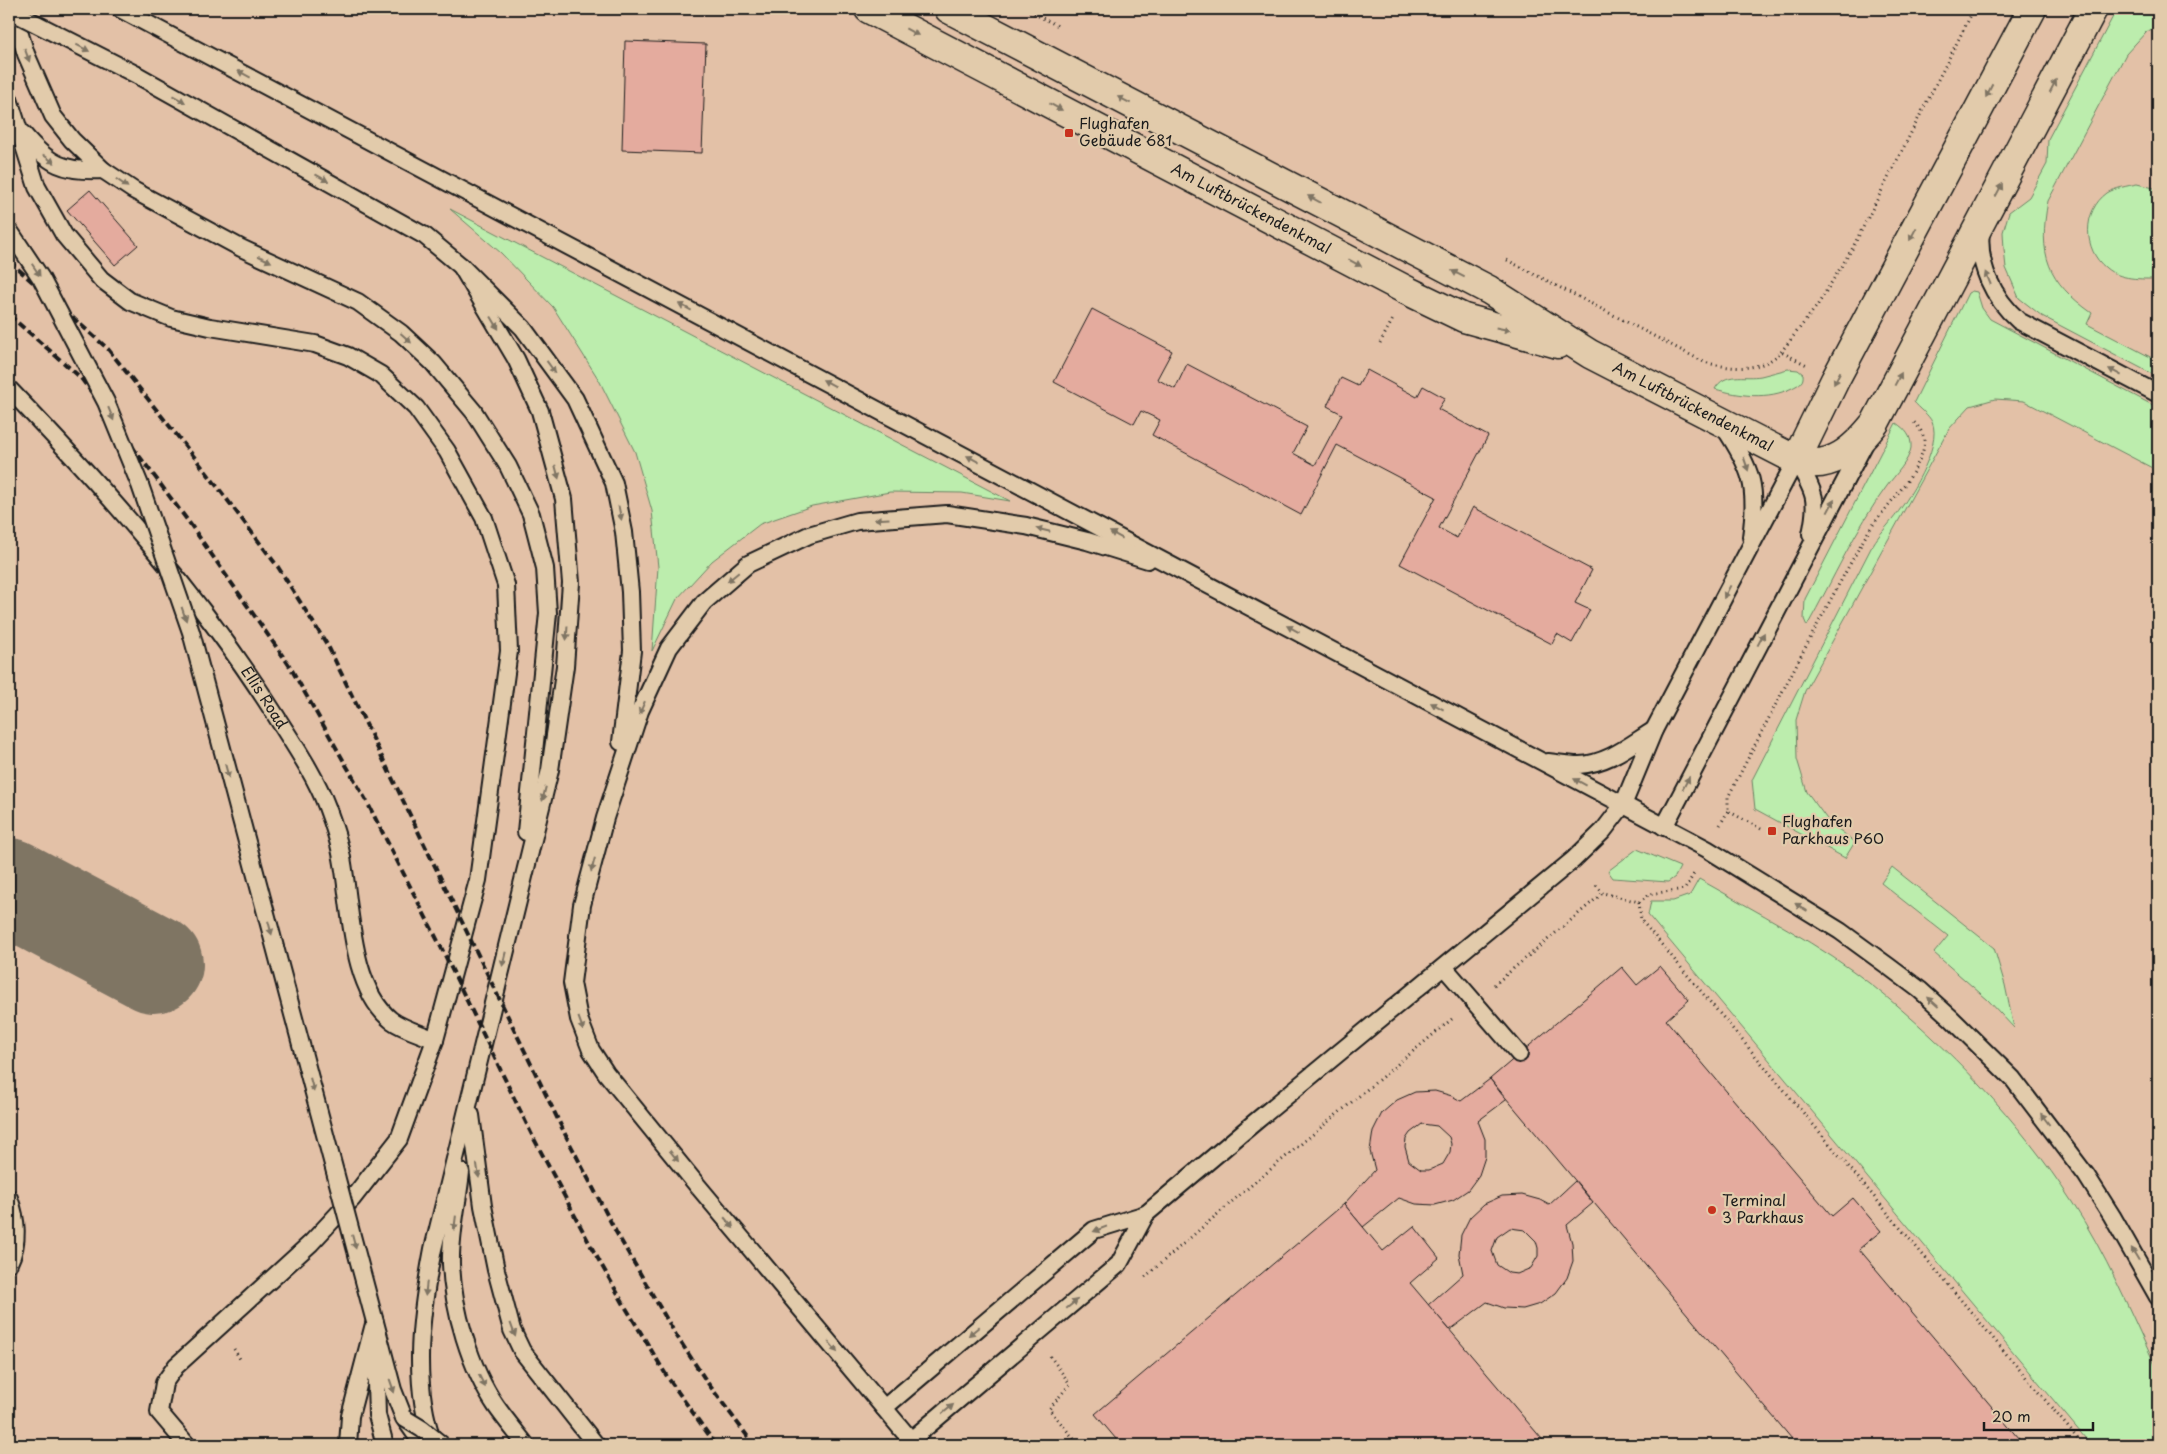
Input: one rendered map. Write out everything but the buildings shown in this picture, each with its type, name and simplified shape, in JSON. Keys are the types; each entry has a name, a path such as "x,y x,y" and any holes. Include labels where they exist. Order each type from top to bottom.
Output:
{"street":[{"name":"Am Luftbrückendenkmal","path":"869,9 1408,291 1464,318 1486,326 1534,336 1590,354"},
{"name":"Am Luftbrückendenkmal","path":"949,9 1489,290 1590,354 1796,460"},
{"path":"2032,9 1835,380 1796,460 1816,464 1831,460 1848,451 1876,423 2093,9"}],"lane":[{"path":"10,9 137,75 425,236 461,266 523,328 575,399 614,483 625,541 630,592 632,651 624,730 605,818 582,905 572,983 579,1019 591,1050 606,1074 913,1443 1119,1264 1146,1214 1573,860 1602,831 1623,805 1654,730 1796,460"},
{"path":"10,9 26,54 53,116 72,140 104,170 133,190 241,248 358,302 401,333 433,363 474,412 508,466 530,514 536,532 545,568 548,613 534,761 516,912"},
{"path":"120,9 1664,826 1749,874 1840,931 1914,985 1951,1018 2013,1079 2086,1175 2122,1232 2158,1297"},
{"path":"9,99 37,187 64,236 101,279 130,301 171,318 210,327 315,344 348,356 381,375 416,408 447,451 484,518 506,585 509,652 478,880 435,1040 399,1138 352,1199 312,1243 176,1366 164,1383 159,1412 187,1445"},
{"path":"16,124 36,150 58,166 80,171 104,170"},
{"path":"1983,220 1980,242 1983,265 1993,289 2005,309 2019,321 2158,394"},
{"path":"9,230 41,278 106,402 140,485 190,632 375,1322 384,1363 404,1418 408,1445"},
{"path":"434,1445 428,1427 420,1378 421,1342 427,1280 550,770 565,666 571,583 564,499 540,411 516,359 461,266"},
{"name":"Ellis Road","path":"9,389 180,581 249,674 300,754 327,806 342,857 348,909 363,975 374,1002 392,1020 435,1040"},
{"path":"1721,422 1744,457 1754,488 1756,507 1750,549"},
{"path":"1664,826 1800,564 1876,423"},
{"path":"1796,460 1814,492 1816,503 1810,538 1800,564"},
{"path":"605,818 640,711 669,648 704,602 748,564 809,535 857,521 947,514 1026,526 1087,541 1190,574"},
{"path":"1541,761 1580,765 1598,762 1616,755 1654,730"},
{"path":"1444,967 1520,1054"},
{"path":"469,1106 452,1245 451,1264 454,1286 468,1348 480,1379 495,1405 526,1445"},
{"path":"469,1106 483,1206 496,1270 512,1330 522,1351 596,1445"},
{"path":"9,1198 14,1214 16,1232 15,1245 9,1264"},
{"path":"884,1408 1094,1230 1146,1214"},
{"path":"348,1445 350,1416 375,1322"},
{"path":"375,1322 375,1388 378,1415 385,1445"},
{"path":"355,1394 355,1445"},
{"path":"378,1415 394,1445"},
{"path":"404,1418 423,1445"},
{"path":"404,1418 442,1445"}],"path":[{"path":"1025,9 1060,27"},
{"path":"1505,259 1704,362 1726,368 1751,367 1773,360 1818,306 1852,248 1974,9"},
{"path":"1781,352 1815,369"},
{"path":"1761,828 1728,811 1728,797 1865,537 1906,483 1919,460 1924,445 1923,433 1916,423 1906,418"},
{"path":"1639,902 1650,894 1685,889 1691,878"},
{"path":"1596,884 1604,893 1639,902"},
{"path":"1139,1282 1242,1193 1604,893"},
{"path":"1639,902 1641,920 2083,1445"},
{"path":"1056,1348 1048,1354 1070,1384 1049,1409 1079,1445"}],"shaded area":[{"path":"9,9 2158,9 2158,1445 9,1445"}],"green space":[{"path":"2117,9 2158,9 2158,26 2146,32 2126,54 2048,201 2044,237 2049,265 2056,278 2065,290 2092,313 2087,324 2158,361 2158,377 2042,316 2019,298 2006,268 2003,232 2009,212 2029,197 2047,164 2048,139"},
{"path":"2137,184 2158,189 2158,279 2124,277 2112,272 2098,260 2090,241 2088,230 2090,220 2093,210 2099,201 2110,191"},
{"path":"450,209 1010,501 962,493 890,492 812,506 760,524 712,561 677,599 652,651 658,567 652,511 635,452 599,380 553,307 501,253"},
{"path":"1972,291 1977,292 1982,308 1990,319 2158,408 2158,471 2024,401 1995,399 1970,406 1949,429 1805,691 1796,720 1797,759 1807,792 1829,822 1855,842 1845,858 1755,809 1752,780 1871,548 1898,512 1922,473 1928,459 1934,432 1931,419 1914,402 1968,293"},
{"path":"1788,369 1798,370 1803,374 1803,379 1797,385 1783,392 1754,396 1715,389 1719,383 1729,378 1755,377"},
{"path":"1896,423 1909,436 1911,444 1910,453 1905,463 1875,502 1807,626 1804,619 1805,599"},
{"path":"1637,849 1680,867 1675,877 1668,882 1613,878 1608,871"},
{"path":"1892,867 1994,948 2005,985 2014,1028 1988,1000 1934,953 1948,936 1881,883"},
{"path":"1699,879 1810,943 1873,986 1929,1034 1981,1086 2029,1142 2072,1202 2096,1242 2156,1367 2158,1375 2158,1445 2091,1445 1648,915 1651,901 1673,901 1690,895"}],"taxiway":[{"path":"9,887 154,964"}],"railway":[{"path":"9,261 108,349 207,473 278,567 328,646 566,1136 616,1232 676,1335 707,1382 754,1445"},
{"path":"9,315 80,377 188,521 289,665 366,800 439,943 532,1135 593,1250 668,1378 716,1445"}],"place":[{"name":"Flughafen Gebäude 681","path":"1069,133"},
{"name":"Flughafen Parkhaus P60","path":"1772,831"},
{"name":"Terminal 3 Parkhaus","path":"1712,1210"}]}
